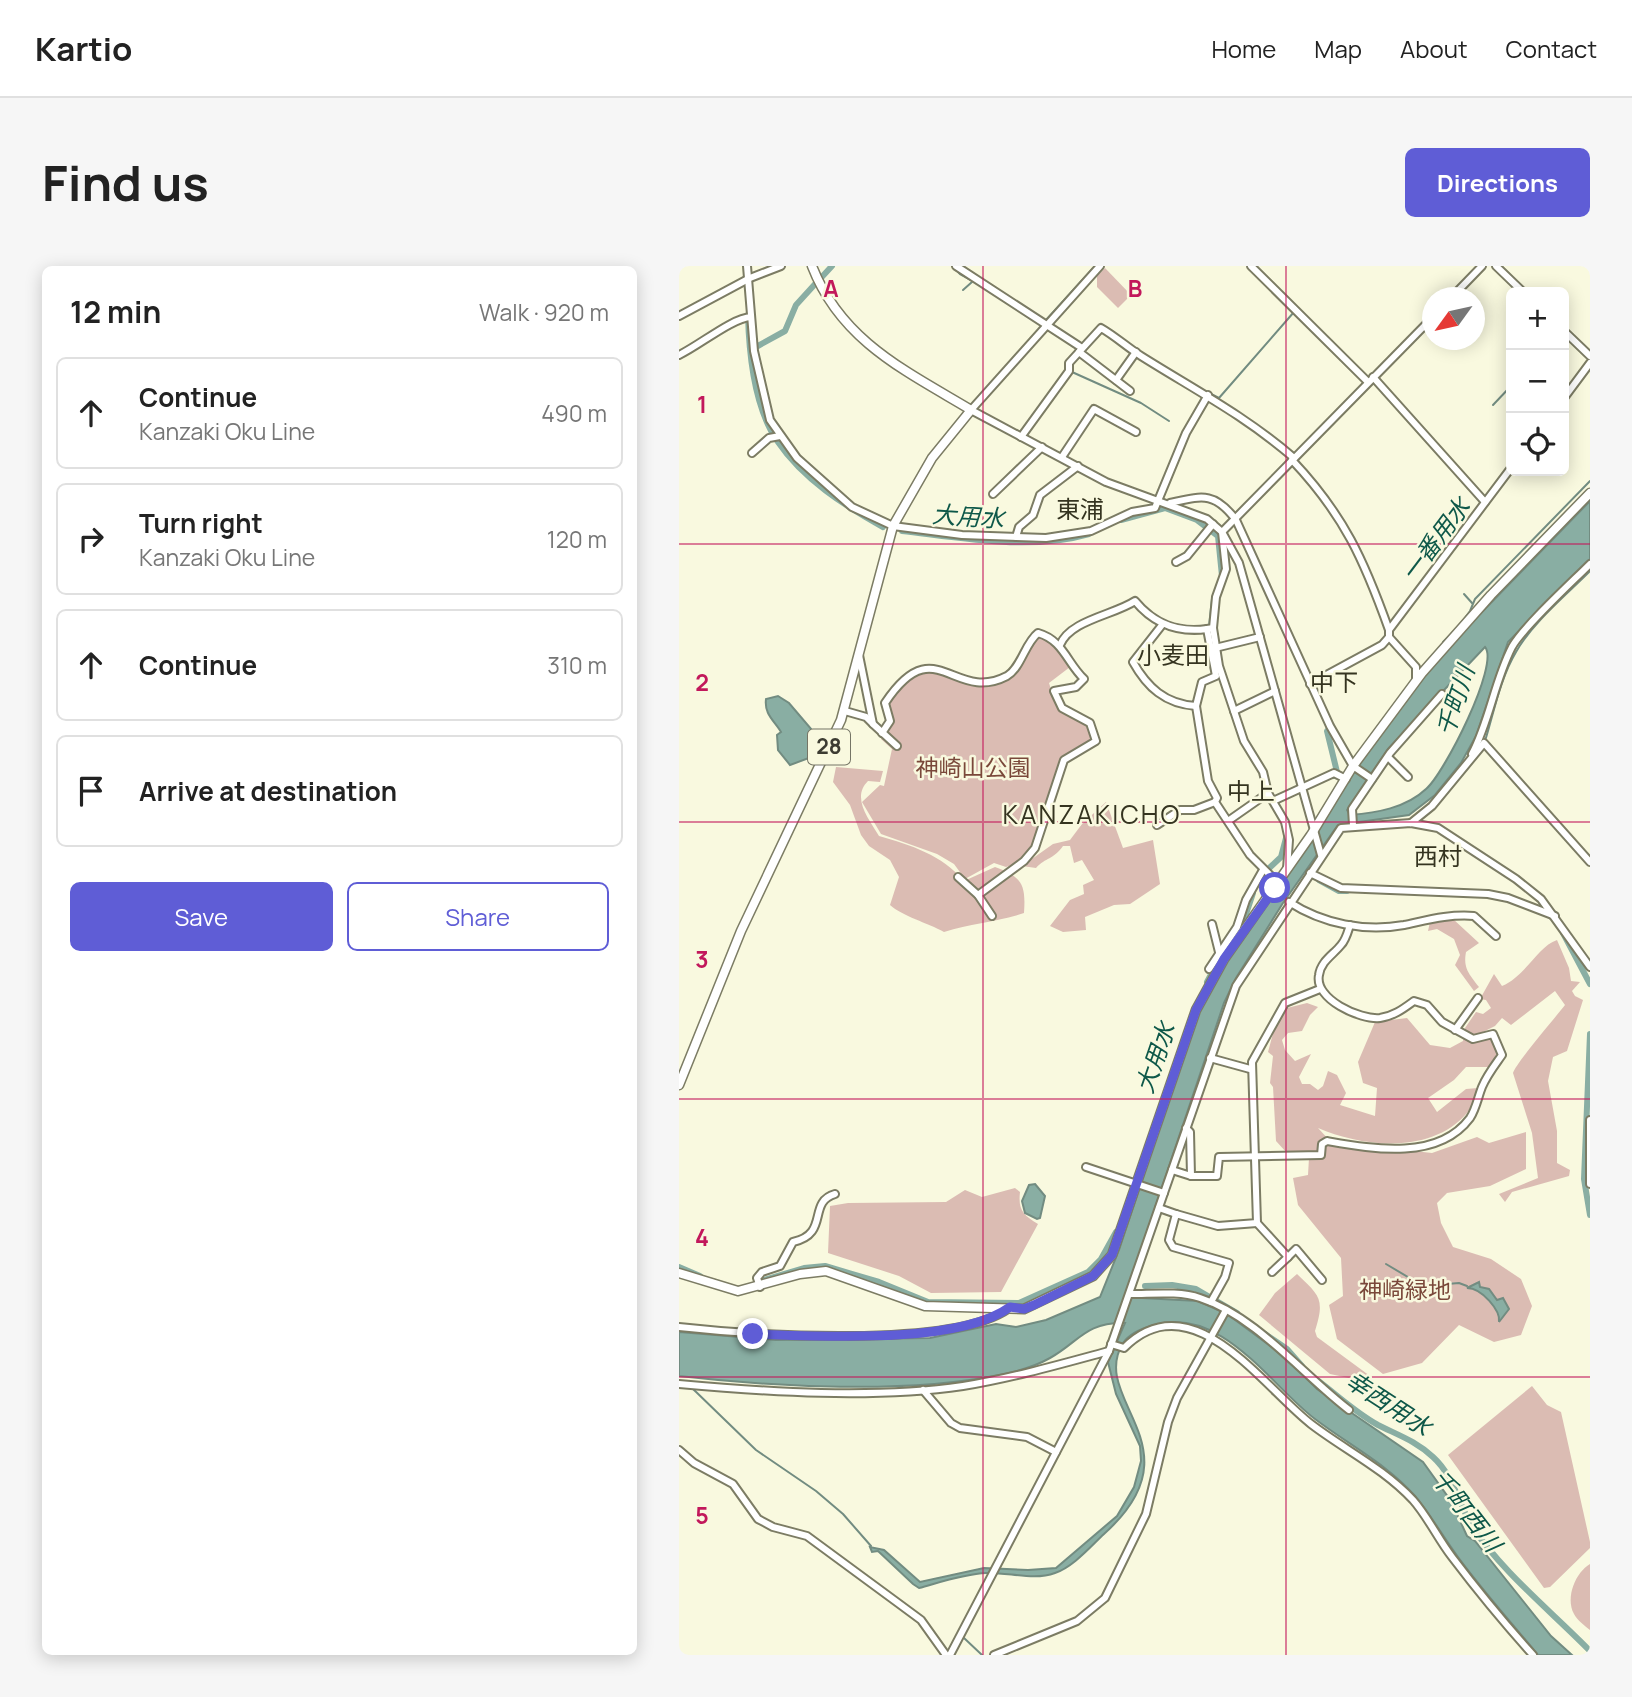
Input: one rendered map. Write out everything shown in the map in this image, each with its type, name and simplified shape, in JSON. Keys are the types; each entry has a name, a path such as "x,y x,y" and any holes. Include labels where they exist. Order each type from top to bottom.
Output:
{"main road":[{"path":"812,266 826,297 861,340 902,370 971,410"},
{"name":"28","path":"679,1086 741,932 845,711 893,526 933,458 971,410"},
{"path":"679,1273 729,1290 800,1274 827,1271 925,1306 1024,1309 1093,1276 1105,1266 1128,1216 1136,1183 1196,1010 1221,956 1314,833 1354,767 1416,681 1483,603 1590,493"}],"street":[{"path":"747,266 749,317 761,389 776,437 843,500 893,526 962,535 1069,537 1132,512 1155,508 1186,433 1207,396"},
{"path":"679,316 781,266"},
{"path":"956,266 1048,324 1130,391"},
{"path":"1100,266 971,410 1106,482 1189,511 1222,532 1239,563 1321,853"},
{"path":"1251,266 1369,380 1485,502"},
{"path":"1462,287 1482,266"},
{"path":"1496,266 1518,287"},
{"path":"679,355 749,317"},
{"path":"1021,437 1069,371 1069,363 1101,328 1258,427 1293,458 1327,498 1356,545 1389,633 1416,667 1416,681"},
{"path":"1222,532 1422,328"},
{"path":"1569,336 1590,356"},
{"path":"1116,380 1136,352"},
{"path":"1569,391 1590,363"},
{"path":"1062,457 1089,412 1094,409 1136,432"},
{"path":"752,453 776,437"},
{"path":"993,494 1042,447"},
{"path":"1016,537 1019,527 1033,515 1040,495 1078,467"},
{"path":"1311,683 1382,645 1506,475"},
{"path":"1168,504 1190,498 1210,497 1224,505 1236,520 1311,683 1354,767 1372,779"},
{"path":"1176,562 1187,556 1211,527"},
{"path":"1222,532 1226,569 1216,597 1210,629 1212,649 1244,741 1263,772 1266,794 1285,822 1289,836 1287,871"},
{"path":"1464,768 1482,735 1501,671 1514,644 1590,564"},
{"path":"1060,645 1064,636 1084,624 1118,612 1142,594"},
{"path":"1135,601 1162,625 1189,631 1210,629"},
{"path":"1162,625 1133,662 1146,685 1182,705 1196,706"},
{"path":"882,733 890,721 885,703 907,675 933,667 975,683 1009,675 1031,639 1038,633 1060,645 1074,670 1084,679 1076,687 1054,691 1059,704 1087,719 1095,730 1096,741 1064,760 1035,848 1024,861 978,895"},
{"path":"1212,649 1260,637"},
{"path":"859,655 873,724"},
{"path":"1219,675 1202,682 1196,706 1208,781 1217,798 1215,802 1228,821 1263,870 1278,883"},
{"path":"1234,710 1275,691"},
{"path":"1353,821 1352,809 1389,758 1390,752 1442,694"},
{"path":"845,711 854,712 873,724 897,746"},
{"path":"1411,823 1432,806 1484,743 1590,862"},
{"path":"1389,758 1408,777"},
{"path":"1273,802 1336,774 1346,779"},
{"path":"1228,821 1266,794"},
{"path":"1157,825 1180,810 1193,810 1215,802"},
{"path":"679,1450 694,1463 733,1484 758,1519 773,1528 807,1536 921,1620 948,1655 1112,1347 1209,1058 1236,986 1321,853 1341,828 1353,821 1411,823 1433,825 1446,832 1516,879 1556,916 1590,967"},
{"path":"1209,969 1221,956 1237,927 1246,901 1263,870"},
{"path":"1310,873 1341,888 1488,894 1508,898 1556,916"},
{"path":"958,877 978,895 992,916"},
{"path":"1289,902 1309,915 1350,925 1396,926 1474,916 1496,936"},
{"path":"1212,924 1221,956"},
{"path":"1172,1170 1191,1176 1217,1176 1219,1157 1321,1156 1322,1144 1327,1141 1411,1148 1439,1142 1471,1117 1482,1086 1502,1055 1493,1034 1473,1039 1442,1022 1423,1003 1414,1001 1391,1016 1364,1018 1320,989 1318,977 1324,962 1343,944 1350,925"},
{"path":"1288,1257 1257,1223 1250,1069 1285,1003 1320,989"},
{"path":"1455,1030 1478,998"},
{"path":"1209,1058 1250,1069"},
{"path":"1590,1120 1590,1184"},
{"path":"1186,1128 1190,1132 1193,1153 1191,1176"},
{"path":"1086,1167 1163,1192"},
{"path":"759,1283 762,1272 779,1266 793,1242 813,1234 820,1206 825,1199 835,1194"},
{"path":"1159,1208 1218,1226 1257,1223"},
{"path":"1177,1214 1169,1240 1173,1247 1229,1263 1213,1299"},
{"path":"1272,1272 1296,1249 1322,1280"},
{"path":"1130,1296 1188,1295 1213,1299 1284,1353 1316,1384 1349,1410"},
{"path":"679,1327 794,1335 901,1333 965,1326 997,1317 1010,1307"},
{"path":"994,1655 1077,1621 1105,1598 1146,1514 1168,1422 1177,1398 1226,1311"},
{"path":"679,1384 783,1390 923,1390 994,1380 1112,1347 1122,1348 1140,1334 1161,1327 1193,1329 1236,1354 1266,1378 1290,1406 1371,1464 1408,1495 1452,1557 1533,1655"},
{"path":"923,1390 951,1423 960,1428 1027,1437 1056,1452"}],"green space":[{"path":"1105,268 1131,295 1118,308 1097,287 1097,276"},
{"name":"神崎山公園","path":"1046,637 1062,652 1070,667 1049,683 1057,708 1088,724 1093,736 1090,741 1063,758 1030,851 1018,863 1006,867 994,863 965,879 954,864 937,854 881,834 862,802 880,785 884,786 892,749 881,739 892,719 887,708 895,692 907,679 923,672 944,672 971,685 1003,681 1015,671 1033,641"},
{"path":"836,767 883,771 880,782 868,781 861,794 863,808 879,836 914,847 936,858 964,881 995,867 1011,874 1023,888 1024,913 944,932 901,913 890,905 899,877 890,860 869,846 861,835 850,805 833,782"},
{"path":"1106,802 1123,848 1153,840 1160,884 1130,904 1114,905 1085,917 1086,930 1063,932 1050,926 1070,900 1084,894 1083,885 1094,880 1082,860 1074,863 1070,846 1063,846 1036,868 1022,866 1053,844 1070,840 1082,824"},
{"path":"1453,919 1479,943 1466,952 1465,958 1468,971 1479,987 1474,991 1455,965 1460,955 1454,939 1437,929 1428,931 1430,922"},
{"name":"神崎緑地","path":"1557,940 1569,968 1571,981 1580,982 1572,991 1583,1000 1567,1051 1553,1057 1548,1081 1557,1131 1557,1163 1570,1170 1569,1176 1512,1192 1505,1202 1499,1194 1538,1178 1532,1133 1513,1073 1565,1005 1555,991 1511,1025 1502,1018 1495,1026 1479,1034 1480,1041 1491,1039 1498,1053 1488,1067 1466,1067 1454,1080 1428,1098 1437,1112 1466,1089 1478,1088 1467,1113 1435,1136 1416,1141 1375,1143 1336,1135 1318,1128 1331,1142 1432,1153 1477,1137 1489,1143 1526,1132 1526,1169 1490,1186 1447,1193 1437,1203 1441,1223 1453,1247 1491,1259 1521,1279 1532,1306 1521,1335 1494,1342 1459,1325 1422,1363 1383,1374 1337,1339 1329,1305 1343,1296 1341,1258 1298,1205 1293,1178 1308,1175 1309,1158 1287,1153 1276,1141 1273,1087 1270,1083 1273,1056 1268,1052 1275,1026 1287,1008 1307,1003 1318,1007 1310,1015 1302,1031 1288,1033 1282,1040 1285,1050 1295,1061 1311,1054 1299,1077 1302,1084 1310,1084 1318,1090 1323,1086 1328,1071 1337,1075 1346,1093 1340,1105 1375,1116 1377,1088 1363,1083 1358,1062 1375,1022 1407,1018 1430,1045 1450,1048 1463,1041 1465,1028 1476,1012 1483,1014 1491,1008 1486,1000 1480,999 1494,974 1502,986 1518,975 1544,948"},
{"path":"1015,1188 1020,1192 1023,1211 1038,1224 1001,1292 931,1293 899,1276 828,1253 830,1206 848,1203 946,1202 965,1190 982,1197"},
{"path":"1297,1274 1315,1293 1320,1305 1315,1331 1317,1337 1370,1376 1368,1382 1330,1374 1259,1315 1275,1293"},
{"path":"1532,1386 1547,1405 1561,1412 1590,1542 1590,1548 1550,1587 1544,1588 1448,1455"},
{"path":"1590,1564 1590,1630 1575,1616 1571,1593 1576,1579"}],"water":[{"path":"1590,501 1590,559 1508,642 1476,736 1461,763 1435,795 1409,815 1338,825 1283,903 1236,978 1224,1003 1125,1297 1198,1301 1227,1314 1284,1356 1317,1389 1423,1462 1451,1501 1467,1536 1475,1541 1551,1636 1572,1655 1538,1655 1468,1570 1415,1496 1404,1485 1315,1419 1243,1352 1223,1337 1201,1327 1179,1322 1146,1328 1123,1343 1116,1364 1119,1385 1137,1427 1143,1450 1143,1475 1131,1503 1104,1534 1075,1561 1055,1573 1038,1576 978,1574 919,1588 878,1551 872,1552 870,1547 884,1550 920,1582 984,1568 1056,1568 1117,1516 1134,1487 1141,1461 1140,1446 1116,1394 1108,1362 1125,1323 1091,1329 1050,1358 1012,1372 962,1381 882,1387 798,1386 679,1376 679,1332 776,1340 930,1338 996,1324 1016,1327 1046,1320 1100,1297 1119,1250 1197,1014 1224,964 1315,834 1361,758 1446,649","holes":["1485,647 1488,657 1485,674 1468,719 1445,763 1426,789 1400,805 1350,815 1347,810 1388,749"]},
{"path":"778,696 789,703 818,737 821,743 817,755 790,765 778,750 777,735 781,732 768,714 766,699"},
{"path":"1035,1184 1045,1196 1040,1218 1037,1219 1025,1213 1022,1201 1029,1185"},
{"path":"1479,1282 1480,1287 1489,1289 1497,1300 1503,1298 1509,1309 1499,1322 1497,1312 1489,1301 1479,1292 1467,1288"}],"waterway":[{"path":"820,279 832,266"},
{"path":"953,266 960,274 980,285"},
{"path":"1046,320 1095,266"},
{"path":"1501,266 1512,277"},
{"path":"963,290 972,282"},
{"path":"756,347 785,331 796,305 816,283"},
{"path":"1211,394 1219,398 1294,312"},
{"name":"大用水","path":"748,315 754,381 763,413 778,442 812,480 883,527"},
{"path":"1066,365 1077,349 1070,344"},
{"path":"1072,372 1141,403 1169,421"},
{"path":"1493,405 1506,391"},
{"path":"1458,627 1475,599 1590,481"},
{"name":"大用水","path":"1121,520 1165,508 1197,520 1218,536 1222,576"},
{"name":"大用水","path":"902,531 996,542 1043,542 1089,534"},
{"path":"1249,542 1269,585"},
{"path":"1485,741 1502,684 1516,652 1540,620 1590,571"},
{"path":"1464,594 1472,603"},
{"name":"大用水","path":"1211,626 1214,599"},
{"path":"1443,642 1454,631"},
{"path":"1330,728 1327,731 1337,772 1333,776"},
{"name":"大用水","path":"1263,874 1281,857 1286,838"},
{"name":"幸西用水","path":"1319,880 1339,891 1347,891"},
{"name":"大用水","path":"1232,940 1241,929 1253,893"},
{"name":"幸西用水","path":"1563,933 1590,984"},
{"name":"大用水","path":"1207,982 1222,954"},
{"name":"幸西用水","path":"1590,1034 1584,1179 1590,1215"},
{"name":"大用水","path":"761,1281 804,1268 825,1266 879,1282 928,1302 1019,1303 1088,1272 1101,1259 1116,1232"},
{"path":"1386,1264 1423,1286 1459,1283 1467,1286"},
{"name":"大用水","path":"679,1267 700,1276"},
{"name":"幸西用水","path":"1145,1286 1172,1285 1196,1289 1237,1313"},
{"name":"幸西用水","path":"1265,1334 1287,1349 1302,1366"},
{"name":"幸西用水","path":"1317,1380 1362,1415 1427,1451 1446,1473 1472,1526 1497,1559 1590,1651"},
{"path":"692,1388 756,1450 816,1491 843,1514 871,1546"},
{"path":"964,1638 982,1655"}],"district":[{"name":"東浦","path":"1080,510"},
{"name":"小麦田","path":"1173,656"},
{"name":"中下","path":"1334,683"},
{"name":"中上","path":"1251,792"},
{"name":"KANZAKICHO","path":"1092,815"},
{"name":"西村","path":"1438,857"}],"route":[{"path":"753,1334 901,1333 965,1326 997,1317 1010,1307 1024,1309 1034,1305 1093,1276 1105,1266 1128,1216 1196,1010 1224,959 1275,888"}],"water label":[{"name":"一番用水","path":"1436,540"},
{"name":"千町川","path":"1456,701"},
{"name":"千町西川","path":"1466,1511"}]}
